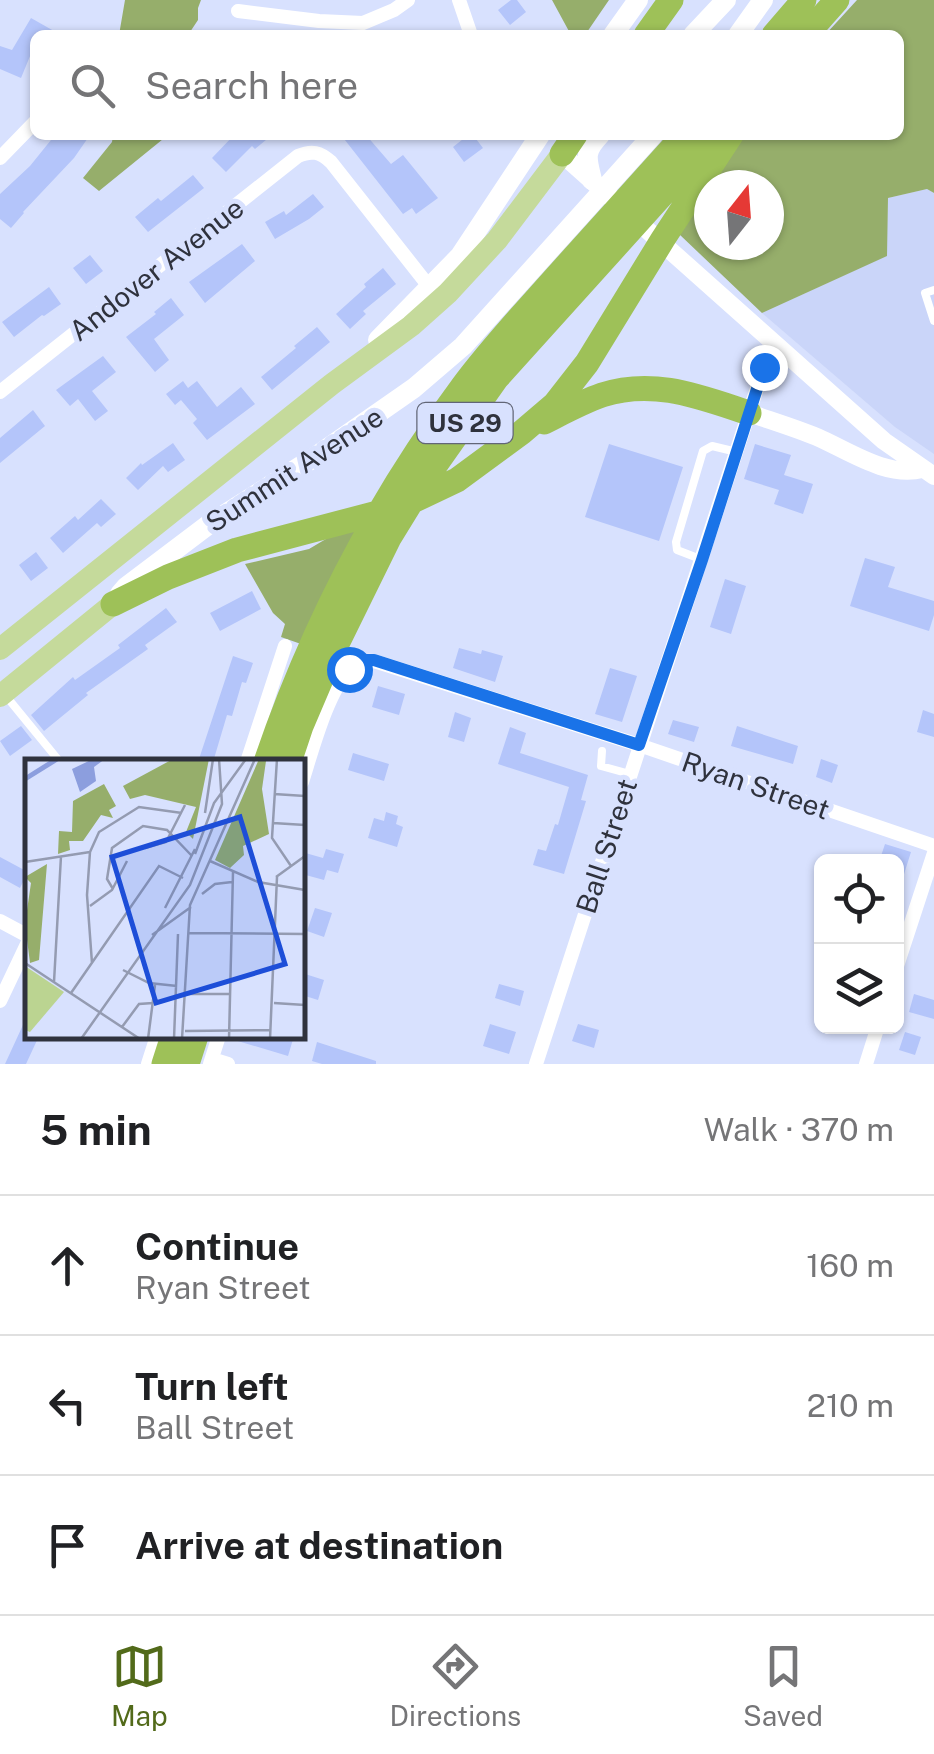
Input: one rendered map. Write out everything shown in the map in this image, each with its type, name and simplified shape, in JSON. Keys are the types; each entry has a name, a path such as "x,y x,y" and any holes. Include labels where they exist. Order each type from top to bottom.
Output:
{"highway":[{"path":"650,30 671,0"},
{"path":"778,30 804,0"},
{"path":"810,30 837,0"},
{"name":"US 29","path":"267,759 320,625 411,460 494,346 679,140"},
{"name":"US 29","path":"290,759 300,726 338,641 389,538 424,481 496,379 711,140"},
{"path":"112,604 237,550 400,506 458,480 521,433 555,404 587,363 728,140"},
{"path":"521,433 601,395 651,387 671,389 749,413"},
{"path":"164,1064 172,1039"}],"main road":[{"path":"616,30 639,0"},
{"path":"627,30 639,0"},
{"path":"698,30 726,0"},
{"path":"742,30 764,0"},
{"name":"Summit Avenue","path":"332,384 460,256 530,140"},
{"path":"592,180 586,156 595,140"},
{"name":"Summit Avenue","path":"2,694 112,604 126,587 208,525 376,417 463,346 648,140"},
{"name":"Summit Avenue","path":"0,649 332,384 412,326 496,240 565,141"},
{"path":"66,597 87,624"}],"street":[{"path":"238,11 363,24 408,0"},
{"path":"459,0 469,30"},
{"path":"0,158 30,127"},
{"path":"565,141 592,180 884,441 928,472"},
{"name":"Andover Avenue","path":"0,392 298,156 315,152 331,162 430,289"},
{"name":"Ball Street","path":"536,1064 764,367 778,346"},
{"path":"749,413 894,470 928,472"},
{"path":"248,759 285,646"},
{"name":"Ryan Street","path":"305,773 335,691 349,669 374,660 934,846"},
{"path":"904,945 934,853"},
{"path":"0,921 25,937"},
{"path":"0,1001 25,946"},
{"path":"866,1064 875,1034"},
{"path":"148,1064 156,1039"},
{"path":"218,1039 203,1062 228,1064"}],"lane":[{"path":"934,290 925,294 934,320"},
{"path":"702,560 676,550 700,463 704,451 712,446 737,452"},
{"path":"2,694 57,759"},
{"path":"602,750 600,766 630,774"}],"shaded area":[{"path":"927,189 934,193 934,454 895,427 762,313 886,256 888,198"}],"green space":[{"path":"125,0 201,0 198,20 191,30 120,30"},
{"path":"552,0 609,0 588,30 568,30"},
{"path":"857,0 934,0 934,193 927,189 888,198 887,256 762,313 706,260 784,260 784,170 722,170 742,140 904,140 904,30 830,30"},
{"path":"162,140 99,191 83,178 112,142"},
{"path":"694,212 694,248 679,234"},
{"path":"359,530 301,644 281,637 285,624 273,613 245,564 309,549 331,536"}],"building":[{"path":"517,0 526,12 510,25 498,10"},
{"path":"31,18 52,30 30,30 30,56 21,78 0,69 0,46 12,50"},
{"path":"51,140 87,140 11,228 0,219 0,194"},
{"path":"229,140 266,140 255,149 252,146 226,172 212,158"},
{"path":"345,140 370,140 391,164 403,155 438,198 416,214 412,208 403,214"},
{"path":"462,140 477,140 483,148 464,162 453,147"},
{"path":"193,175 204,188 148,232 135,217"},
{"path":"313,194 324,207 275,239 265,222 284,211 286,215"},
{"path":"242,244 255,261 205,303 189,282"},
{"path":"90,255 103,271 86,284 73,268"},
{"path":"383,268 396,284 363,311 366,314 350,329 336,314"},
{"path":"49,287 61,304 14,337 2,322"},
{"path":"171,298 184,315 154,339 169,360 155,372 126,337"},
{"path":"317,327 330,342 272,390 261,377"},
{"path":"103,356 116,372 92,391 108,411 95,421 78,399 70,406 56,390"},
{"path":"183,381 188,388 197,381 217,407 241,387 255,404 207,440 193,423 197,419 181,400 175,405 166,394"},
{"path":"33,410 45,426 0,463 0,438"},
{"path":"173,443 185,460 168,472 163,466 138,490 126,478 141,463"},
{"path":"609,444 683,467 659,541 585,517"},
{"path":"755,444 791,455 784,475 813,484 803,514 774,504 779,490 744,479"},
{"path":"101,499 116,514 101,527 97,523 63,553 50,538"},
{"path":"36,552 48,568 31,581 19,565"},
{"path":"865,558 895,567 888,587 934,601 929,631 850,606"},
{"path":"725,579 746,586 731,634 710,627"},
{"path":"252,591 261,609 220,631 210,613"},
{"path":"166,608 177,622 44,731 31,715 73,677 75,680 120,648 118,645"},
{"path":"459,648 503,656 495,682 453,668"},
{"path":"233,656 253,663 246,683 242,682 232,716 227,715 214,759 199,759"},
{"path":"610,668 637,676 622,722 595,714"},
{"path":"378,686 405,694 399,715 372,707"},
{"path":"923,710 934,714 934,737 917,732"},
{"path":"455,712 471,718 464,742 448,737"},
{"path":"673,720 699,727 694,742 668,734"},
{"path":"21,726 32,740 10,756 0,741"},
{"path":"737,726 798,746 793,764 731,746"},
{"path":"510,727 526,733 520,753 588,775 581,800 586,801 564,874 533,865 538,849 546,851 555,824 558,825 569,787 498,764"},
{"path":"353,753 389,764 384,781 348,770"},
{"path":"821,759 838,765 832,783 816,777"},
{"path":"386,812 398,816 396,824 403,827 397,847 368,838 374,818 384,821"},
{"path":"885,844 911,852 904,874 904,854 882,854"},
{"path":"326,849 344,854 338,873 327,870 324,880 305,875 305,853 323,858"},
{"path":"0,857 25,870 20,888 0,877"},
{"path":"315,908 332,913 324,937 307,931"},
{"path":"305,974 324,980 318,1000 305,996"},
{"path":"499,984 524,991 520,1006 495,998"},
{"path":"914,994 934,1000 934,1019 909,1012"},
{"path":"25,1021 25,1039 38,1039 26,1064 5,1064"},
{"path":"490,1024 516,1032 509,1054 483,1046"},
{"path":"578,1024 599,1030 594,1048 572,1041"},
{"path":"905,1032 921,1037 915,1055 899,1050"},
{"path":"231,1039 293,1039 288,1056"},
{"path":"317,1042 376,1061 376,1064 312,1061"}],"route":[{"path":"349,669 374,660 639,745 764,367"}]}
